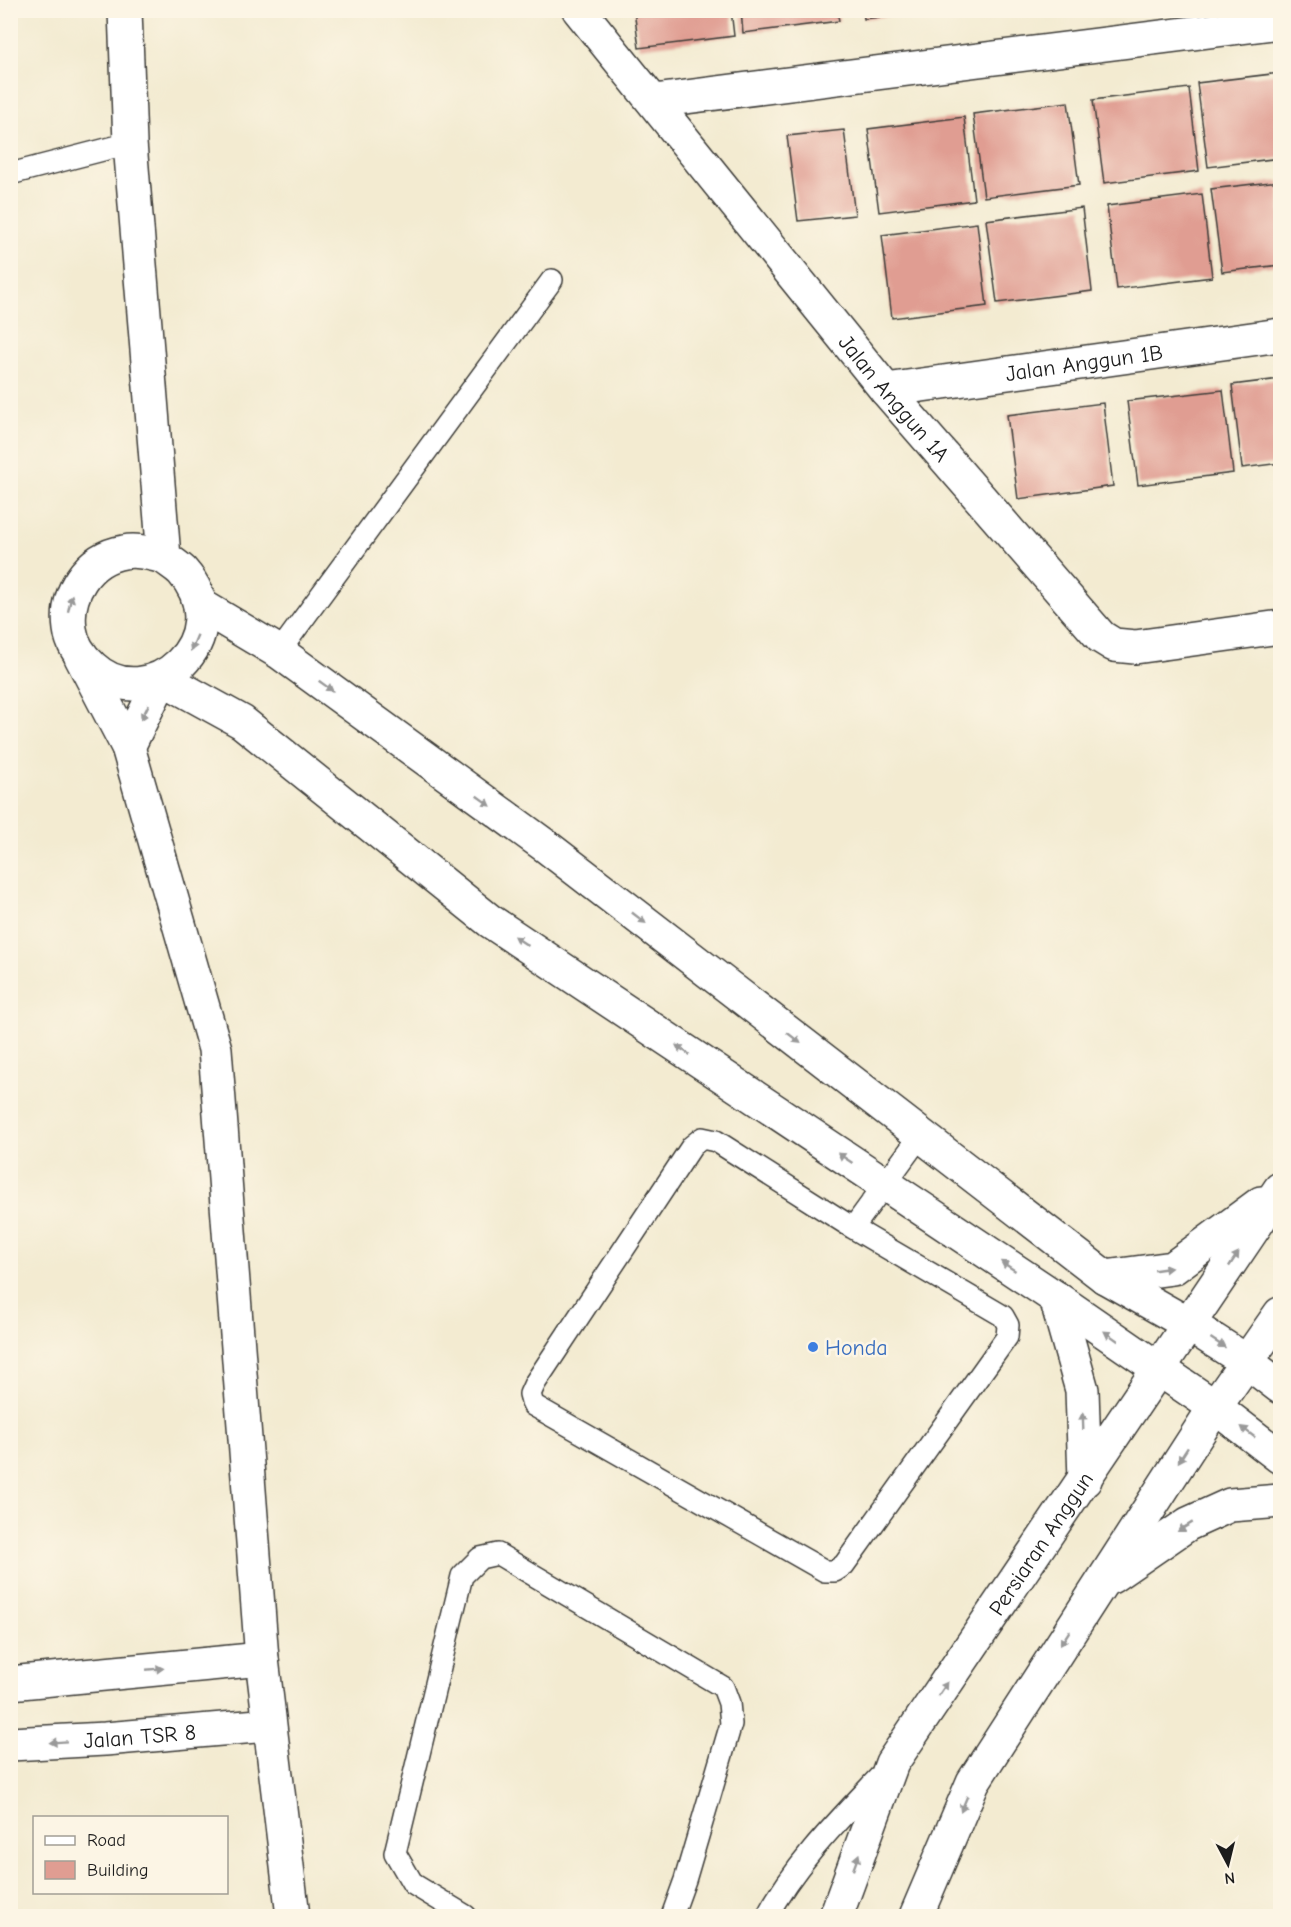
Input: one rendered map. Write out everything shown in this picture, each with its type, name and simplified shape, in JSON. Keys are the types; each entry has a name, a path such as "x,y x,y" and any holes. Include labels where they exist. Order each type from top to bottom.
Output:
{"street":[{"path":"125,10 130,143 164,557"},
{"name":"Jalan Anggun 1A","path":"579,10 886,390 1101,637 1114,645 1135,647 1281,627"},
{"path":"654,101 1281,22"},
{"name":"Jalan Anggun 1B","path":"886,390 1281,335"},
{"path":"81,657 97,672 117,681 140,683 162,678 180,665 194,648 200,627 200,605 193,586 181,570 164,557 144,552 124,552 102,559 85,574 73,593 68,615 71,637 81,657 128,747 215,1049 262,1659 293,1917"},
{"path":"200,605 279,652 547,847 1105,1277 1190,1325 1281,1387"},
{"path":"128,747 162,678"},
{"path":"162,678 242,722 490,921 1056,1298 1215,1407 1281,1457"},
{"path":"1105,1277 1173,1268 1280,1189"},
{"name":"Persiaran Anggun","path":"836,1917 892,1763 1280,1189"},
{"path":"1056,1298 1082,1390 1085,1480"},
{"path":"916,1917 973,1782 1096,1588 1215,1407 1281,1314"},
{"path":"1096,1588 1188,1524 1230,1505 1281,1501"},
{"path":"10,1683 262,1659"},
{"name":"Jalan TSR 8","path":"10,1744 93,1740 269,1725"}],"lane":[{"path":"10,174 130,143"},
{"path":"279,652 552,280"},
{"path":"853,1228 920,1136"},
{"path":"702,1138 716,1141 853,1228 1003,1316 1008,1325 1007,1337 844,1565 835,1571 825,1571 533,1405 530,1394 535,1383 692,1146 702,1138"},
{"path":"466,1917 413,1884 395,1852 462,1576 480,1558 498,1554 723,1687 729,1703 731,1724 672,1917"},
{"path":"767,1917 779,1893 818,1842 892,1763"}],"building":[{"path":"634,10 731,10 734,36 639,48"},
{"path":"741,10 837,10 839,21 743,33"},
{"path":"863,10 921,10 921,12 864,19"},
{"path":"1280,73 1280,158 1208,167 1197,83"},
{"path":"1189,88 1199,171 1104,183 1093,100"},
{"path":"1068,102 1079,185 984,197 973,114"},
{"path":"964,117 974,200 879,212 868,129"},
{"path":"844,130 855,215 798,221 787,136"},
{"path":"1280,181 1280,265 1222,272 1211,189"},
{"path":"1202,194 1212,277 1117,289 1107,206"},
{"path":"1082,208 1092,291 997,303 986,220"},
{"path":"977,223 987,306 892,318 882,235"},
{"path":"1280,379 1280,463 1242,468 1232,385"},
{"path":"1223,390 1233,473 1138,485 1127,401"},
{"path":"1103,403 1113,486 1018,499 1007,415"}],"place":[{"name":"Honda","path":"813,1347"}]}
